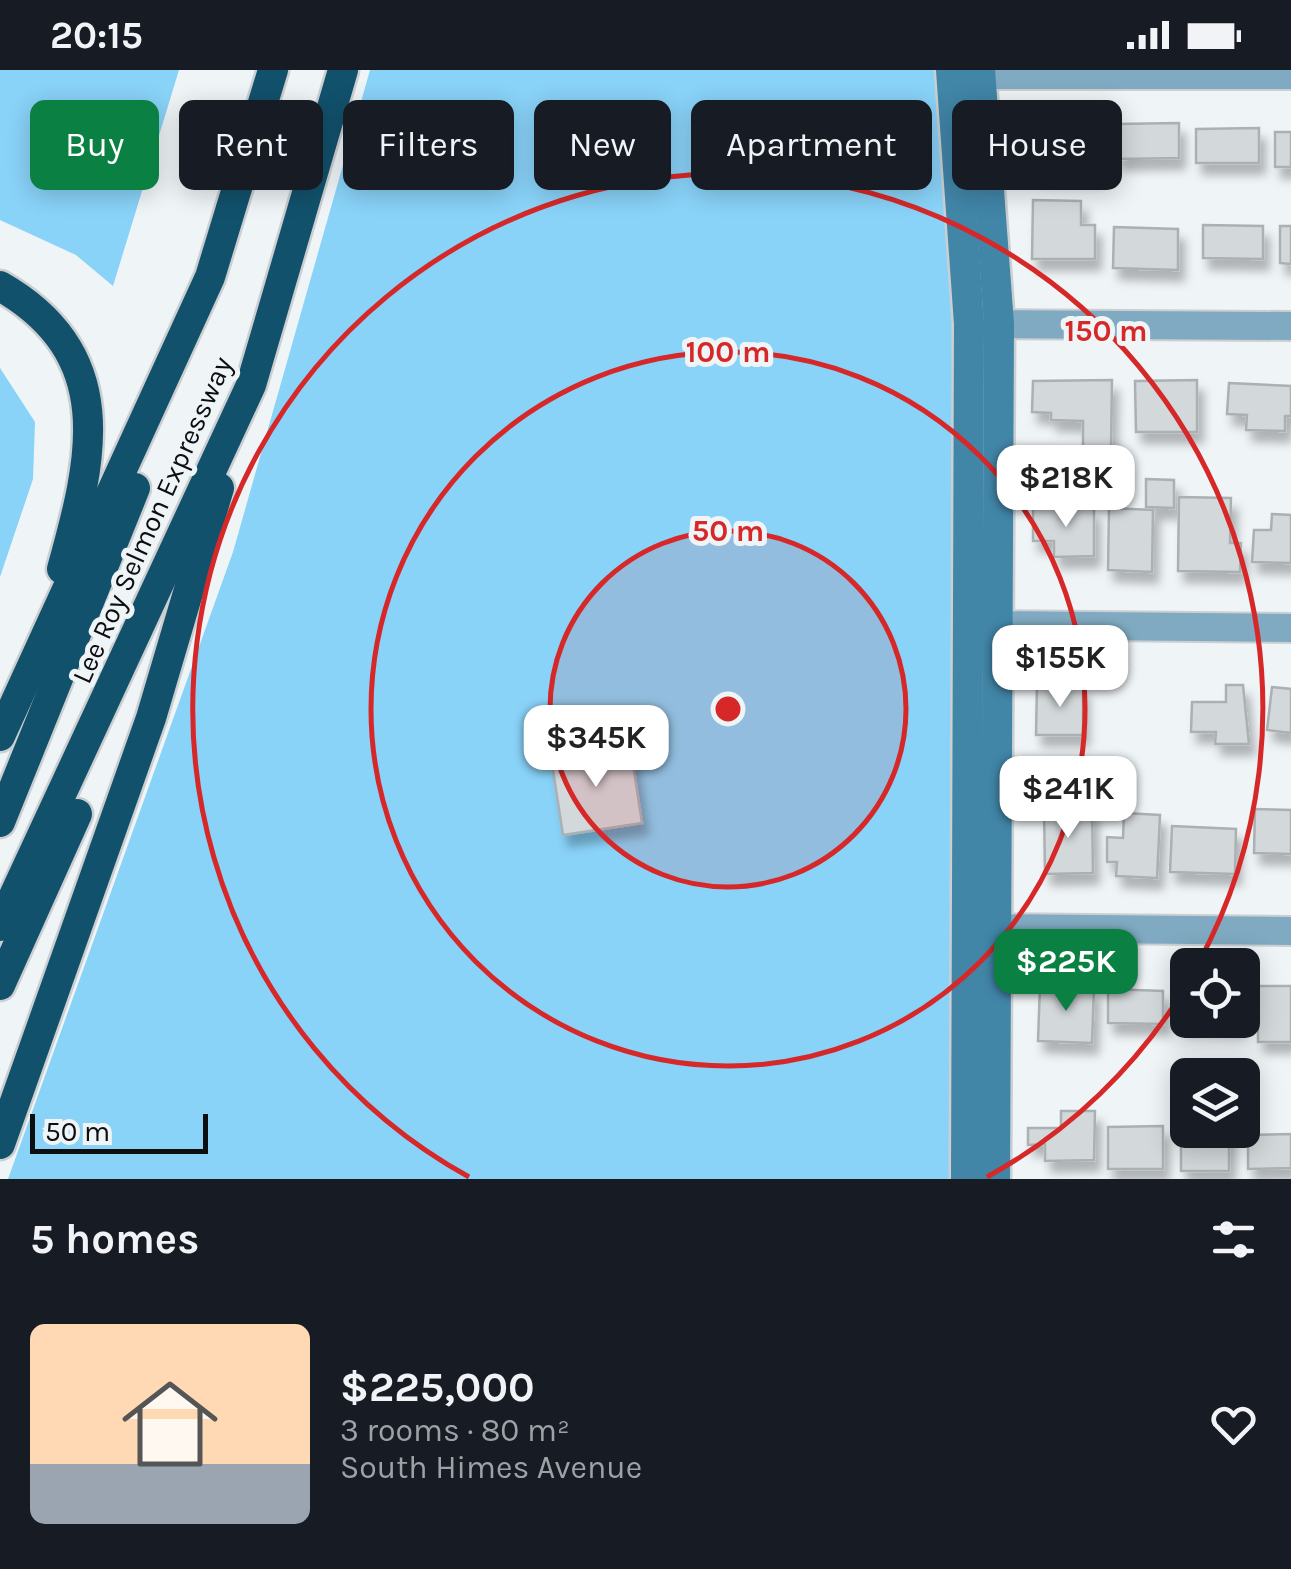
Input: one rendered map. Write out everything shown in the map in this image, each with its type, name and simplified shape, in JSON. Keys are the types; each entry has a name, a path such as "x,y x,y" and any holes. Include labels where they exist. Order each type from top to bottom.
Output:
{"highway":[{"name":"Lee Roy Selmon Expressway","path":"0,736 177,357 210,277 273,70"},
{"name":"Lee Roy Selmon Expressway","path":"0,926 252,385 344,70"},
{"path":"0,286 40,312 69,350 85,391 92,436 62,568 13,707"},
{"path":"0,822 115,541 167,400 177,357"},
{"path":"0,985 139,667 252,385"},
{"path":"0,1144 151,718 252,385"}],"street":[{"path":"966,1179 982,928 984,625 999,503 966,73 1291,76"},
{"path":"984,324 1291,326"},
{"path":"984,324 968,504 984,625"},
{"path":"968,504 999,503"},
{"path":"984,625 1291,628"},
{"path":"982,928 1291,931"},
{"path":"982,928 996,1179"}],"shaded area":[{"path":"0,70 179,70 159,135 159,100 30,100 30,190 142,190 113,286 76,255 0,220"},
{"path":"370,70 938,70 956,324 954,1179 8,1179 233,552 343,165 343,190 514,190 514,100 361,100"},
{"path":"0,368 35,422 33,479 0,577"}],"building":[{"path":"1179,123 1179,158 1122,159 1122,124"},
{"path":"1259,128 1259,163 1196,163 1196,129"},
{"path":"1275,132 1291,132 1291,167 1275,167"},
{"path":"1033,200 1081,201 1081,225 1095,225 1095,259 1032,259"},
{"path":"1203,225 1263,226 1263,259 1203,258"},
{"path":"1280,226 1291,226 1291,264 1280,263"},
{"path":"1114,227 1178,229 1178,270 1113,268"},
{"path":"1112,380 1111,447 1083,446 1083,421 1051,420 1051,413 1032,412 1033,381"},
{"path":"1197,380 1197,432 1136,432 1135,381"},
{"path":"1229,383 1291,386 1291,416 1285,416 1285,431 1246,430 1247,415 1227,414"},
{"path":"1146,479 1174,480 1174,508 1146,507"},
{"path":"1179,497 1231,498 1230,543 1241,543 1240,572 1178,571"},
{"path":"1033,508 1094,508 1094,556 1054,557 1054,541 1033,541"},
{"path":"1109,508 1153,510 1152,572 1108,570"},
{"path":"1272,514 1291,515 1291,563 1252,562 1254,530 1271,530"},
{"path":"1037,685 1083,686 1083,735 1036,735"},
{"path":"1226,685 1243,685 1249,744 1215,744 1216,732 1191,732 1192,702 1226,702"},
{"path":"1272,687 1291,689 1291,733 1267,730"},
{"path":"630,745 642,823 563,835 551,757"},
{"path":"1092,807 1093,873 1045,874 1044,808"},
{"path":"1255,809 1291,810 1291,854 1254,853"},
{"path":"1124,813 1160,815 1157,878 1116,876 1117,862 1107,862 1107,837 1123,838"},
{"path":"1172,826 1236,829 1235,874 1170,872"},
{"path":"1040,986 1094,988 1092,1043 1038,1041"},
{"path":"1260,986 1291,986 1291,1042 1258,1042"},
{"path":"1108,989 1163,991 1163,1024 1108,1023"},
{"path":"1061,1111 1095,1111 1094,1160 1045,1161 1045,1144 1028,1145 1028,1128 1061,1128"},
{"path":"1163,1126 1163,1169 1108,1169 1108,1127"},
{"path":"1291,1134 1291,1168 1248,1169 1248,1148 1260,1148 1260,1135"},
{"path":"1181,1148 1229,1148 1229,1171 1181,1171"}]}
